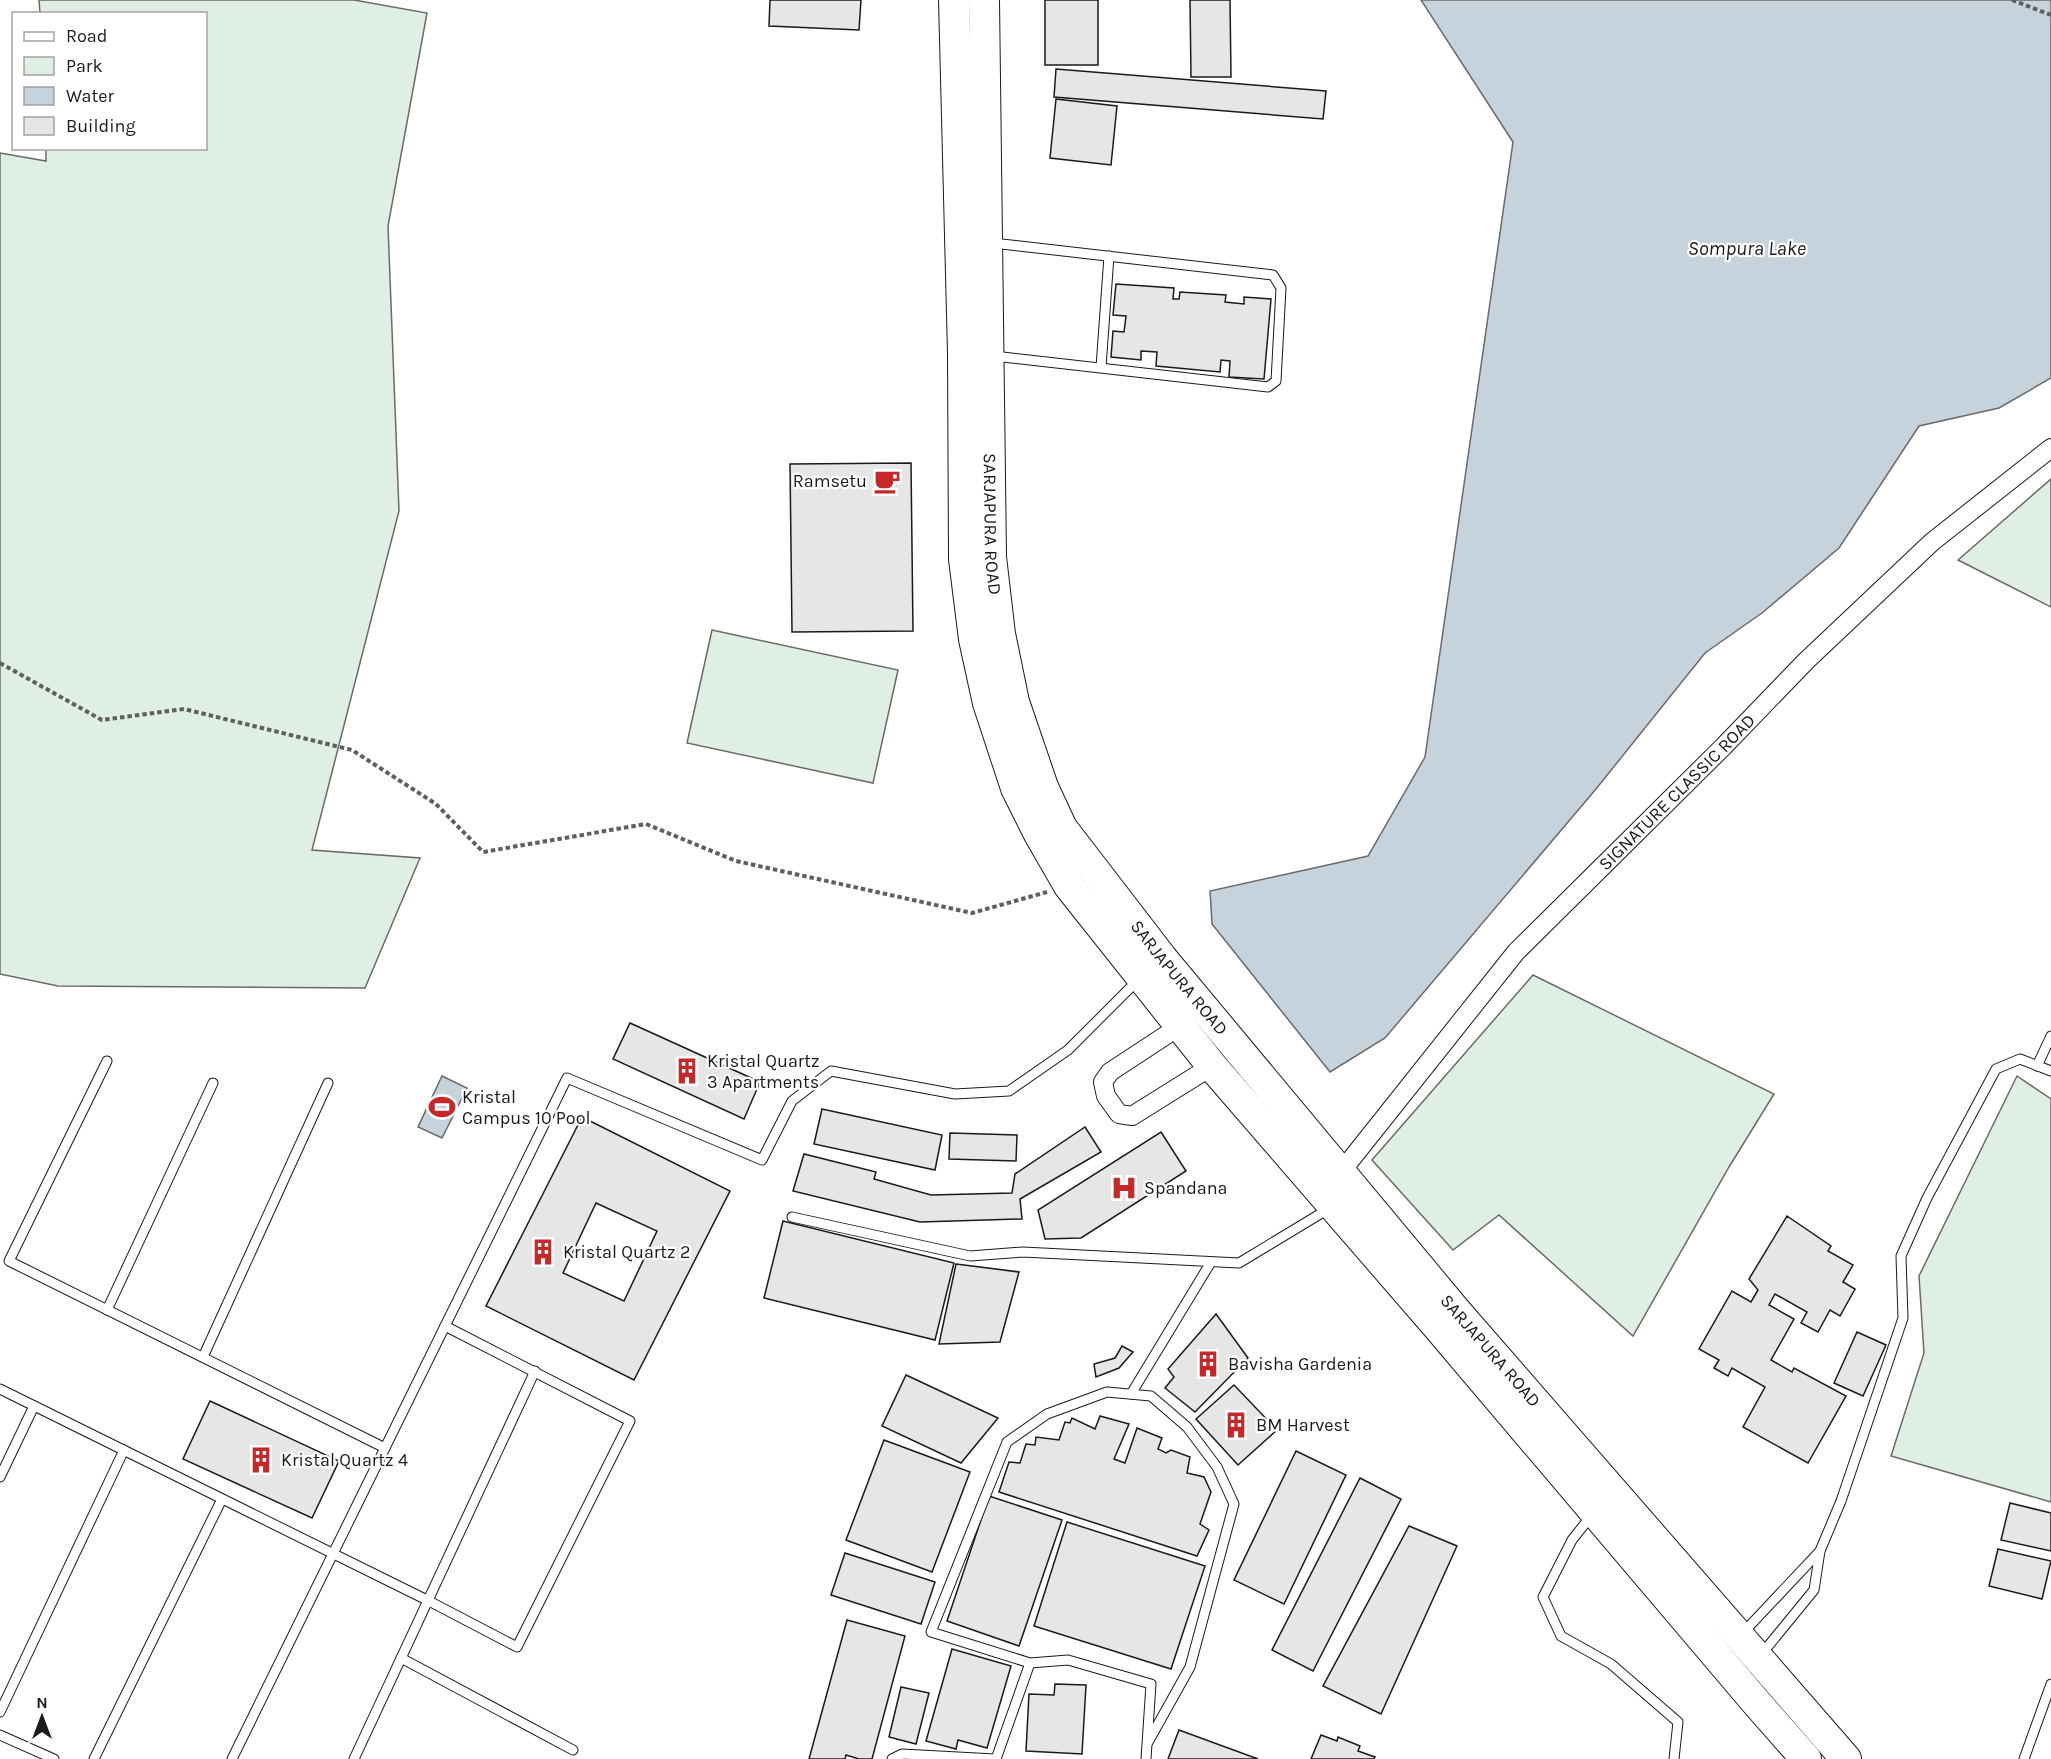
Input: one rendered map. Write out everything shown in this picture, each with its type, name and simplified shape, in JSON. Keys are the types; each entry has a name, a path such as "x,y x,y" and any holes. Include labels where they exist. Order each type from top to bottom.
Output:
{"main road":[{"name":"SARJAPURA ROAD","path":"954,0 972,159 987,242 991,557 1000,634 1014,702 1043,787 1062,828 1151,968 1180,1026 1212,1066 1332,1207 1447,1318 1748,1648 1777,1682 1830,1755"},
{"name":"SARJAPURA ROAD","path":"984,0 972,159 963,353 964,559 974,639 988,703 1016,788 1069,886 1151,968 1341,1172 1447,1318 1595,1512 1755,1701 1830,1755"},
{"path":"1755,1701 1777,1682"}],"street":[{"name":"SIGNATURE CLASSIC ROAD","path":"1341,1172 1516,952 1724,747 1806,661 1932,542 2051,448"},
{"path":"1180,1026 1110,1072 1103,1082 1106,1096 1119,1114 1132,1116 1212,1066"}],"lane":[{"path":"987,242 1273,275 1281,288 1276,381 1268,387 987,355"},
{"path":"1101,367 1109,256"},
{"path":"232,1759 567,1078 762,1160 792,1101 831,1071 955,1094 1009,1090 1068,1050 1151,968"},
{"path":"2037,1066 2051,1036"},
{"path":"1748,1648 1820,1551 1841,1501 1903,1318 1901,1256 1927,1198 1996,1069 2020,1059 2051,1071"},
{"path":"107,1061 9,1261 385,1448"},
{"path":"107,1310 213,1083"},
{"path":"203,1357 328,1083"},
{"path":"792,1216 970,1256 1023,1252 1239,1263 1332,1207"},
{"path":"1131,1394 1211,1262"},
{"path":"0,1389 429,1601 517,1647 630,1421 445,1326"},
{"path":"354,1759 535,1371"},
{"path":"1146,1759 1147,1744 1151,1684 1068,1660 1030,1663 931,1632 1007,1442 1047,1414 1107,1392 1151,1396 1187,1427 1217,1467 1234,1504 1190,1666 1147,1744"},
{"path":"0,1477 34,1406"},
{"path":"0,1712 124,1450"},
{"path":"94,1759 222,1498"},
{"path":"1595,1512 1572,1540 1543,1597 1561,1636 1611,1665 1678,1722 1674,1759"},
{"path":"1748,1648 1814,1590 1820,1551"},
{"path":"401,1658 573,1749"},
{"path":"892,1759 902,1754 995,1759 1030,1663"},
{"path":"2024,1759 2051,1684"},
{"path":"0,1735 54,1759"}],"path":[{"path":"2012,0 2051,15"},
{"path":"0,663 102,720 184,710 352,750 436,804 483,852 646,824 736,861 972,913 1069,886"}],"green space":[{"path":"39,0 354,0 427,13 388,226 399,511 312,850 420,858 365,988 58,986 0,974 0,153 46,161 46,150 207,150 207,12 40,12"},
{"path":"2051,479 2051,607 1958,560"},
{"path":"712,630 898,670 873,783 687,743"},
{"path":"1533,975 1774,1094 1729,1167 1633,1336 1499,1215 1453,1250 1372,1160"},
{"path":"2017,1076 2051,1099 2051,1502 1891,1456 1924,1353 1919,1276"}],"water":[{"name":"Sompura Lake","path":"1421,0 2051,0 2051,378 1999,408 1919,426 1839,548 1762,613 1705,653 1596,789 1385,1038 1330,1072 1212,924 1210,891 1368,856 1425,757 1513,142"},
{"name":"Kristal Campus 10 Pool","path":"442,1076 467,1088 442,1138 418,1127"}],"building":[{"path":"770,0 861,0 859,30 769,26"},
{"path":"1045,0 1098,0 1098,65 1045,65"},
{"path":"1190,0 1230,0 1231,77 1191,77"},
{"path":"1056,69 1326,91 1323,119 1054,97"},
{"path":"1056,99 1117,106 1111,165 1050,158"},
{"path":"1116,284 1174,288 1173,299 1179,299 1180,292 1226,295 1225,302 1244,304 1244,297 1271,299 1264,379 1229,377 1230,361 1221,360 1220,372 1156,366 1157,352 1141,351 1141,360 1111,357 1113,331 1124,332 1126,316 1113,315"},
{"path":"911,463 913,631 792,632 790,464"},
{"name":"Kristal Quartz 3 Apartments","path":"630,1023 760,1082 744,1119 613,1059"},
{"path":"822,1109 942,1135 935,1170 814,1144"},
{"name":"Kristal Quartz 2","path":"582,1117 730,1191 634,1380 486,1306","holes":["596,1203 657,1231 624,1301 563,1273"]},
{"path":"1085,1127 1101,1152 1020,1199 1022,1219 920,1222 793,1191 804,1154 876,1172 874,1179 931,1195 1012,1193 1015,1174"},
{"path":"1161,1132 1186,1171 1081,1238 1045,1239 1038,1210"},
{"path":"950,1133 1017,1135 1016,1161 949,1159"},
{"path":"1787,1216 1831,1246 1828,1251 1853,1265 1843,1282 1855,1289 1840,1316 1830,1310 1818,1332 1801,1323 1807,1312 1775,1294 1769,1305 1794,1319 1771,1360 1792,1372 1794,1368 1846,1396 1808,1463 1743,1427 1765,1387 1732,1368 1728,1376 1714,1368 1719,1360 1699,1349 1732,1291 1751,1302 1758,1290 1749,1279"},
{"path":"783,1221 954,1263 935,1340 764,1298"},
{"path":"956,1264 1019,1272 1000,1342 939,1344"},
{"name":"Bavisha Gardenia","path":"1216,1314 1248,1358 1195,1412 1165,1388 1174,1377 1168,1369"},
{"path":"1857,1332 1886,1345 1863,1396 1834,1383"},
{"path":"1122,1346 1133,1352 1119,1368 1096,1377 1094,1364 1115,1358"},
{"path":"906,1375 998,1418 961,1463 882,1426"},
{"name":"BM Harvest","path":"1234,1385 1277,1430 1238,1465 1196,1419"},
{"name":"Kristal Quartz 4","path":"210,1401 339,1461 312,1518 183,1459"},
{"path":"1100,1416 1129,1424 1114,1459 1125,1463 1137,1428 1162,1438 1158,1449 1166,1453 1171,1450 1190,1457 1187,1473 1204,1477 1211,1492 1200,1524 1209,1530 1197,1556 999,1492 1009,1462 1020,1463 1026,1444 1035,1445 1036,1437 1059,1440 1065,1422 1070,1423 1072,1418 1095,1429"},
{"path":"884,1440 970,1472 932,1572 846,1540"},
{"path":"1296,1451 1346,1475 1284,1604 1234,1580"},
{"path":"1360,1478 1401,1499 1313,1671 1272,1650"},
{"path":"989,1496 1062,1520 1019,1646 947,1621"},
{"path":"2010,1503 2051,1513 2051,1551 2001,1540"},
{"path":"1067,1522 1205,1566 1171,1669 1034,1626"},
{"path":"1409,1526 1457,1546 1381,1714 1323,1686"},
{"path":"1998,1549 2051,1561 2042,1599 1989,1586"},
{"path":"845,1553 935,1582 921,1624 831,1595"},
{"path":"847,1620 905,1636 872,1759 859,1759 846,1755 845,1759 809,1759"},
{"path":"952,1649 1011,1666 987,1748 958,1740 956,1749 926,1741"},
{"path":"1055,1684 1086,1685 1082,1754 1026,1751 1029,1694 1054,1695"},
{"path":"901,1687 929,1693 916,1744 889,1737"},
{"path":"1179,1730 1258,1759 1168,1759"},
{"path":"1321,1735 1337,1741 1338,1737 1360,1746 1358,1751 1375,1757 1374,1759 1311,1759"}],"place":[{"name":"Ramsetu","path":"887,481"},
{"name":"Kristal Quartz 3 Apartments","path":"687,1071"},
{"name":"Kristal Campus 10 Pool","path":"442,1107"},
{"name":"Spandana","path":"1124,1188"},
{"name":"Kristal Quartz 2","path":"543,1252"},
{"name":"Bavisha Gardenia","path":"1208,1364"},
{"name":"BM Harvest","path":"1236,1425"},
{"name":"Kristal Quartz 4","path":"261,1460"}]}
